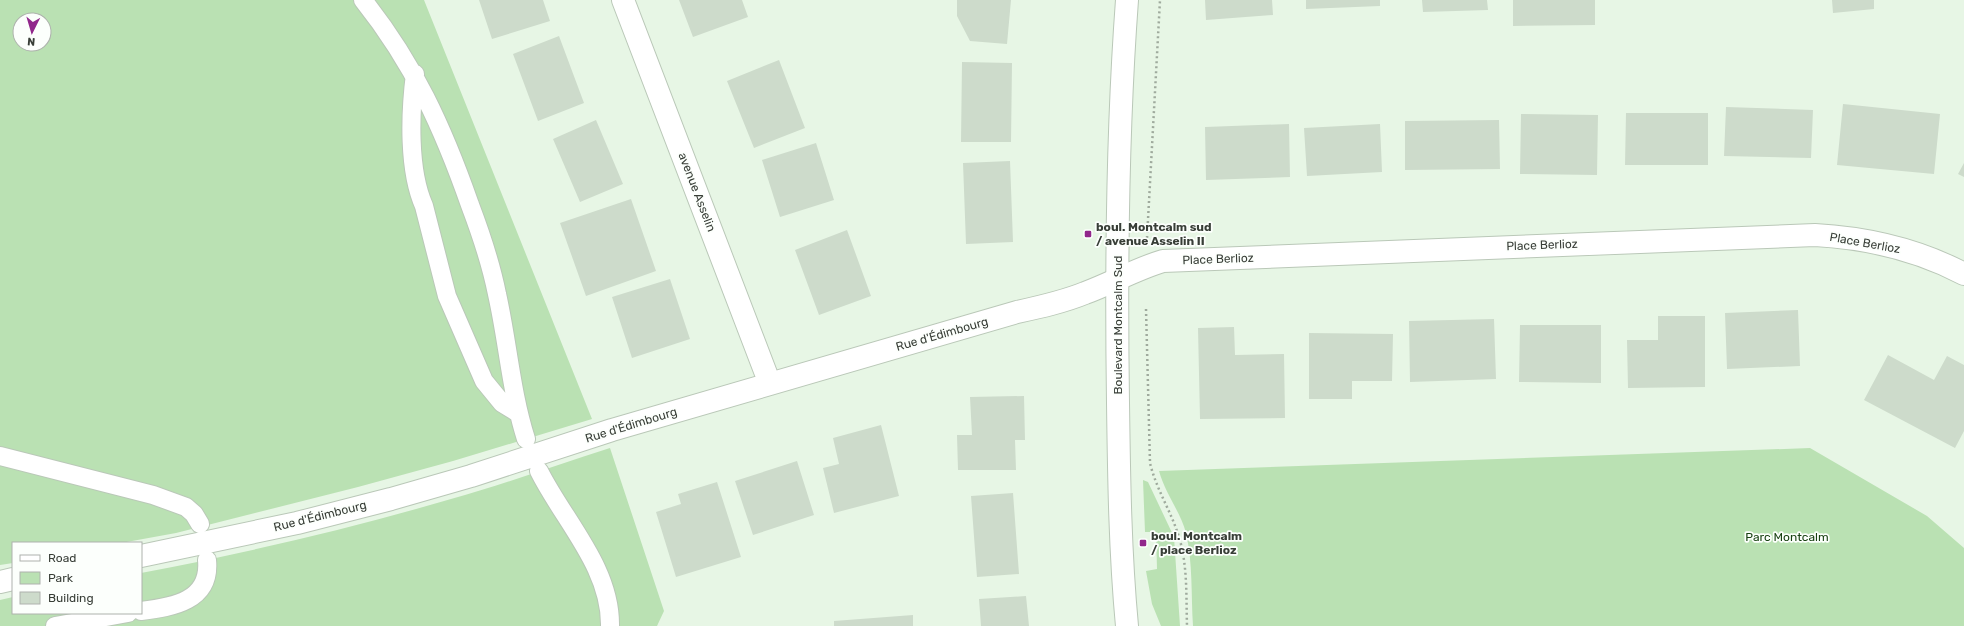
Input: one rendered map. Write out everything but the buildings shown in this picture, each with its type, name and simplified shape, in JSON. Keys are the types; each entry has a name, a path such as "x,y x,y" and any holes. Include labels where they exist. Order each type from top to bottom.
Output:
{"street":[{"name":"avenue Asselin","path":"624,0 770,384"},
{"name":"Boulevard Montcalm Sud","path":"1127,0 1120,109 1117,279 1120,484 1127,626"},
{"name":"Place Berlioz","path":"1117,279 1163,261 1815,235 1857,238 1898,247 1930,258 1964,274"},
{"name":"Rue d'Édimbourg","path":"142,556 297,523 391,499 471,476 612,430 1009,314 1057,303 1086,293 1117,279"},
{"path":"0,582 12,579"}],"lane":[{"path":"363,0 383,25 415,74 447,142 480,234 497,292 518,413 526,439"},
{"path":"415,74 412,93 414,175 418,192 424,206 447,296 484,381 502,403 518,413"},
{"path":"0,456 153,495 186,507 194,514 200,524"},
{"path":"539,471 602,579 608,597 610,626"},
{"path":"142,611 166,608 183,602 198,592 205,583 208,571 207,560"},
{"path":"55,626 122,614"}],"path":[{"path":"1147,232 1160,0"},
{"path":"1146,307 1150,463 1153,478 1177,531 1182,547 1185,567 1187,626"}],"green space":[{"path":"0,0 424,0 592,419 453,461 358,487 176,533 126,542 12,542 12,563 0,565"},
{"path":"610,448 664,611 657,626 0,626 0,600 12,597 12,614 142,614 142,573 258,549 336,530 413,510 491,487"},
{"name":"Parc Montcalm","path":"1810,448 1927,516 1964,548 1964,626 1193,626 1191,568 1186,533 1181,518 1165,487 1159,471"},
{"path":"1143,480 1148,482 1174,537 1180,626 1161,626 1152,604 1146,571 1157,569 1156,532 1145,532"}],"place":[{"name":"boul. Montcalm sud / avenue Asselin II","path":"1088,234"},
{"name":"boul. Montcalm / place Berlioz","path":"1143,543"}]}
